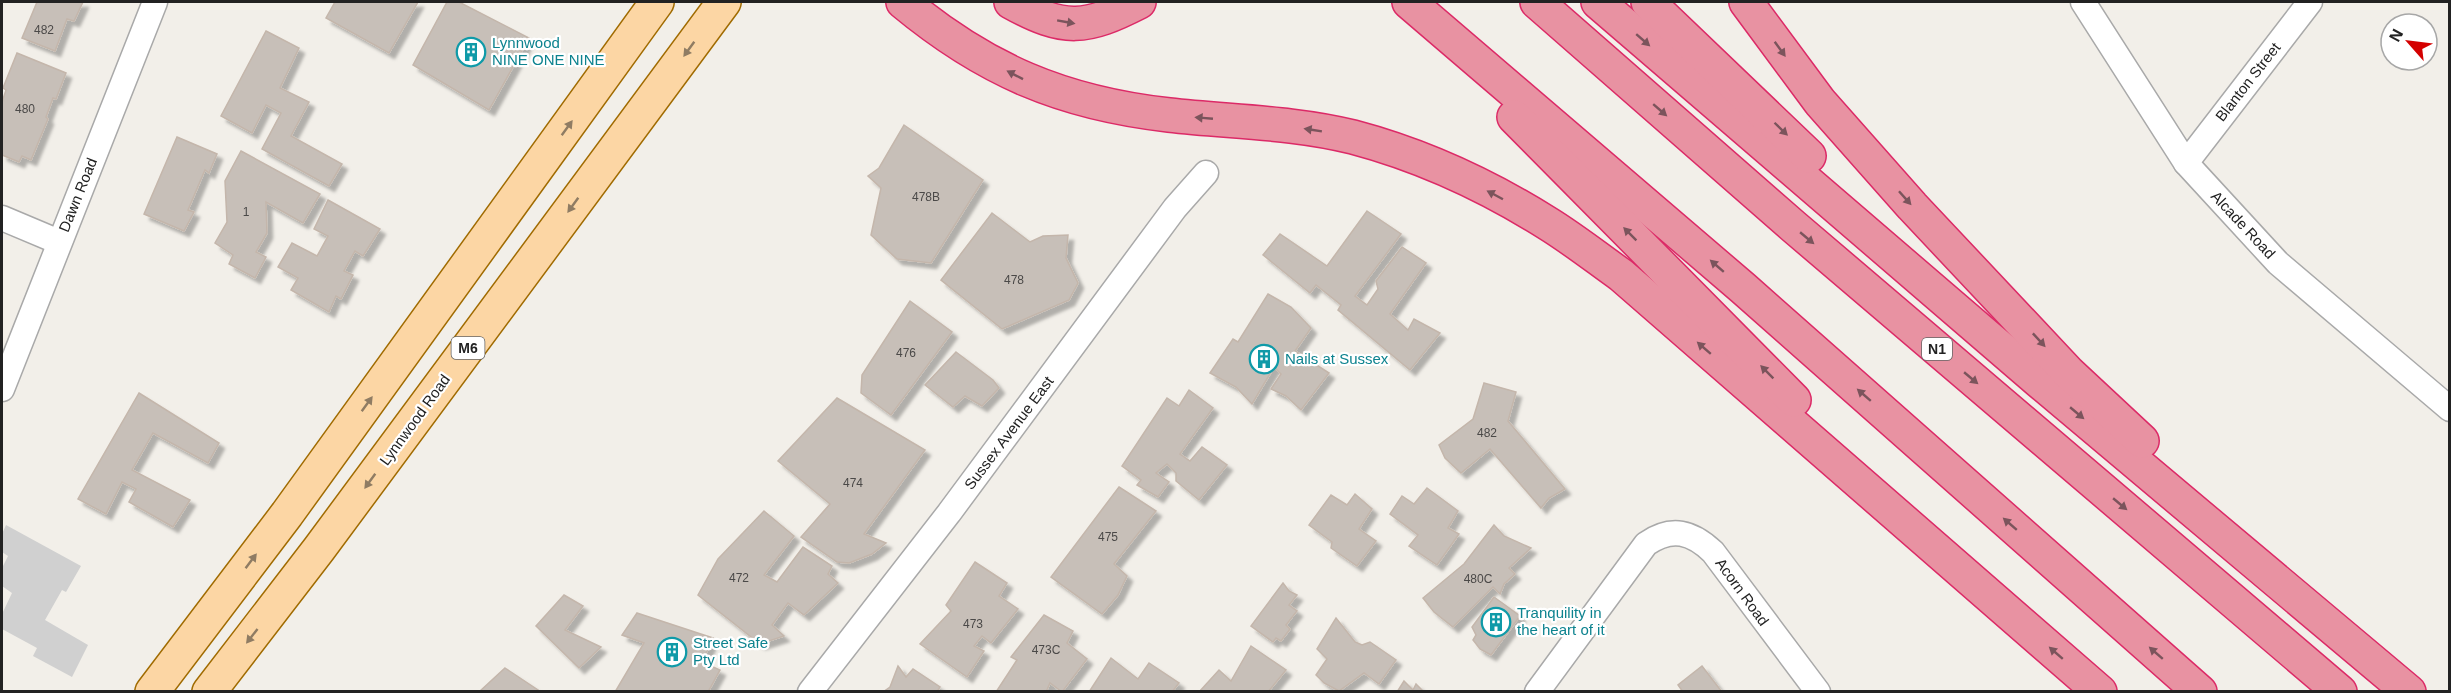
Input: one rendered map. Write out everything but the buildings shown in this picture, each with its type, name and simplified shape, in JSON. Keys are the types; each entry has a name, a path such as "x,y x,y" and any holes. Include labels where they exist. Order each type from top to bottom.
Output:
{"highway":[{"path":"903,2 942,33 977,56 1024,80 1060,93 1121,109 1262,123 1352,137 1451,171 1547,223 1621,276 2100,692"},
{"path":"1011,2 1030,12 1064,23 1088,24 1107,18 1139,2"},
{"path":"1399,2 1986,593"},
{"path":"1409,2 1752,296 2200,692"},
{"name":"N1","path":"1537,2 1792,226 2340,692"},
{"path":"1598,2 2040,382 2409,692"},
{"path":"1648,2 2040,382"},
{"path":"1746,2 1820,102 1912,206 2069,373 2409,692"}],"main road":[{"path":"153,692 301,495 657,2"},
{"name":"Lynnwood Road","path":"209,692 327,540 724,2"}],"street":[{"name":"Dawn Road","path":"2,389 155,2"},
{"name":"Alcade Road","path":"2083,2 2186,163 2278,263 2450,409"},
{"name":"Blanton Street","path":"2186,163 2310,2"},
{"name":"Sussex Avenue East","path":"810,692 949,513 1160,228 1206,173"},
{"path":"2,218 59,242"},
{"name":"Acorn Road","path":"1537,692 1647,544 1669,533 1680,532 1701,540 1713,552 1818,692"}],"shaded area":[{"path":"6,525 81,566 66,592 62,590 45,620 88,645 72,677 33,656 37,648 2,629 2,614 12,593 2,586 2,568 8,556 2,552 2,534"}],"place":[{"name":"Lynnwood NINE ONE NINE","path":"471,52"},
{"name":"Nails at Sussex","path":"1264,359"},
{"name":"Tranquility in the heart of it","path":"1496,622"},
{"name":"Street Safe Pty Ltd","path":"672,652"}]}
